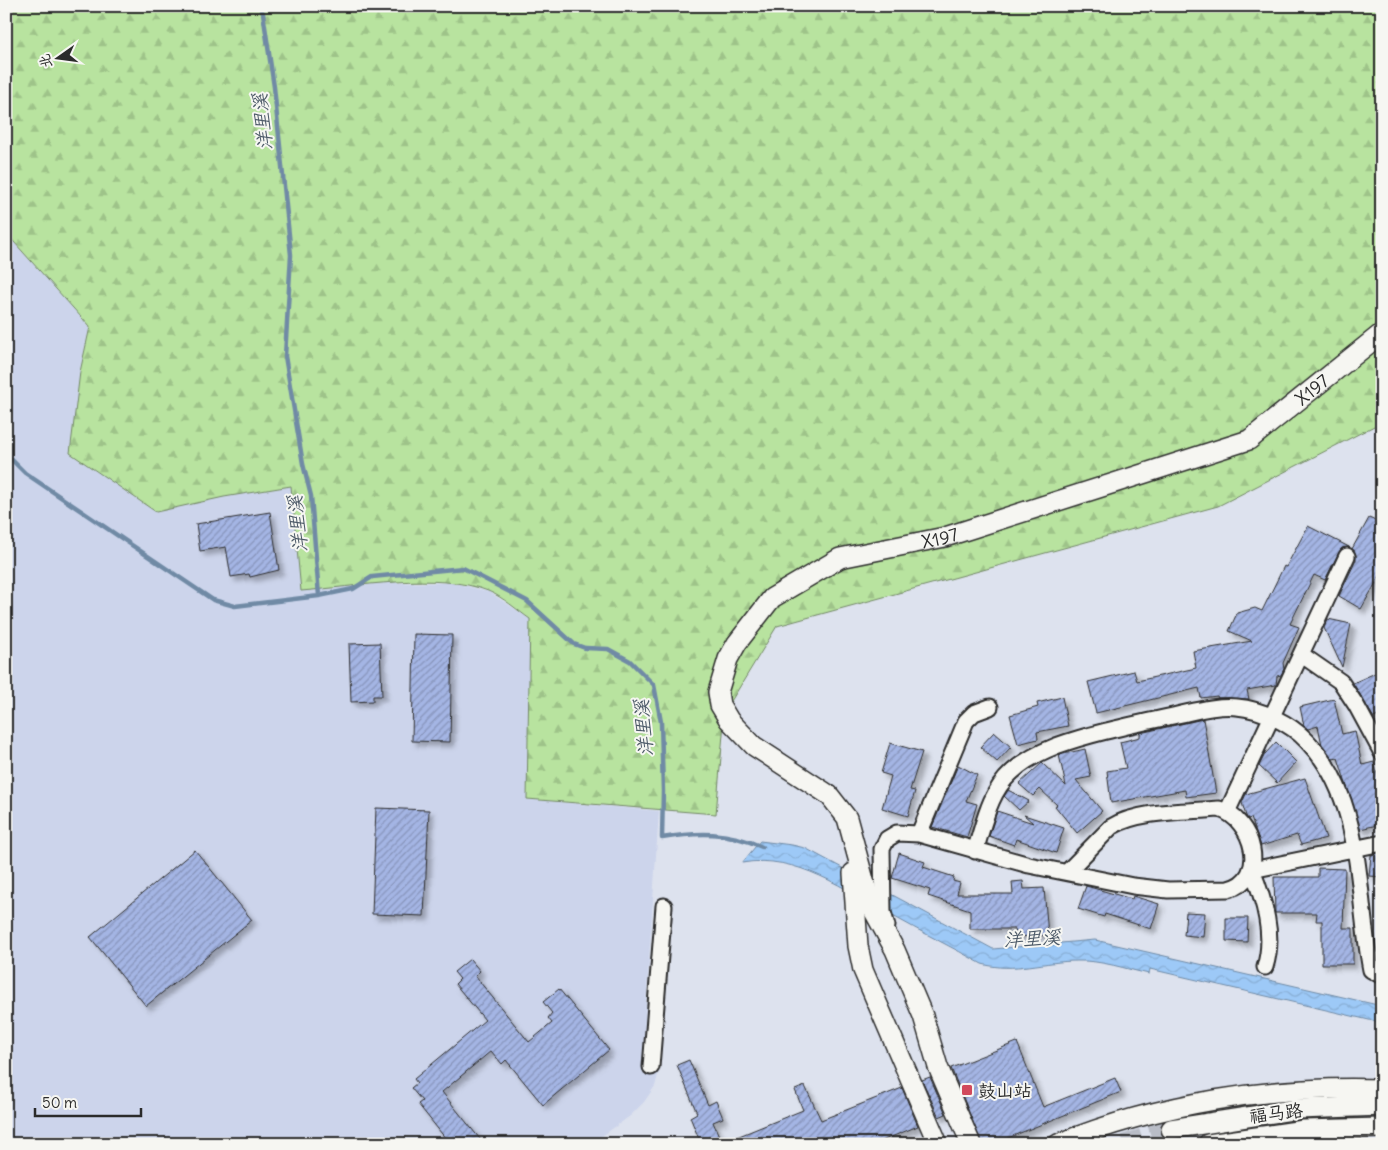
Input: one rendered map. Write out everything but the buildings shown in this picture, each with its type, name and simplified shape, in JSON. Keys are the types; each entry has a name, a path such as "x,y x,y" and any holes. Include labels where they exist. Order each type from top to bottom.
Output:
{"main road":[{"name":"X197","path":"856,865 853,834 842,809 830,795 754,746 737,730 720,705 719,685 728,660 737,643 772,598 840,558 946,537 1249,440 1382,332"},
{"path":"856,865 854,897 858,946 863,970 938,1144"},
{"path":"856,865 923,1016 938,1067 971,1144"},
{"path":"1058,1144 1122,1122 1200,1104 1265,1094 1317,1089 1382,1089"},
{"name":"福马路","path":"1171,1130 1298,1109 1382,1106"},
{"name":"福马路","path":"1208,1144 1296,1131 1382,1128"}],"street":[{"path":"1228,812 1347,556"},
{"path":"1302,655 1341,682 1382,753"},
{"path":"919,834 966,721 974,713 990,707"},
{"path":"975,851 996,791 1011,773 1043,752 1082,738 1209,709 1237,707 1272,718 1297,731 1317,753 1341,798 1356,847 1370,965 1374,973 1382,976"},
{"path":"1067,872 1111,827 1119,822 1146,816 1219,809 1228,812 1240,823 1251,844 1252,870 1263,900 1269,937 1268,957 1265,967"},
{"path":"877,909 882,879 882,849 886,839 897,833 919,834 975,851 1067,872 1133,886 1168,890 1228,890 1243,883 1252,870 1382,842"},
{"path":"651,1067 664,906"}],"shaded area":[{"path":"6,233 90,327 80,372 224,497 291,486 397,583 454,583 489,592 530,619 527,799 659,811 642,1064 660,1068 655,1086 644,1102 630,1116 591,1144 6,1144"}],"green space":[{"path":"6,6 1382,6 1382,422 1218,506 777,626 725,711 716,814 527,799 530,619 488,591 468,585 446,582 396,582 301,591 291,486 224,497 156,512 70,453 80,372 90,327 6,233"}],"water":[{"path":"760,841 805,848 993,949 1095,940 1382,1006 1382,1023 1150,969 1149,974 1104,963 1086,961 1065,961 1018,967 982,964 838,885 801,868 782,863 762,861 742,863"}],"waterway":[{"name":"洋里溪","path":"259,6 263,13 274,87 291,255 285,356 303,464 311,496 319,596 353,589 372,577 463,568 527,601 574,644 585,648 608,649 630,661 654,685 661,722 662,838 713,834 737,838 762,847"},
{"path":"6,454 25,473 213,600 235,606 319,596"}],"tunnel":[{"path":"1124,1144 1171,1129"}],"place":[{"name":"鼓山站","path":"967,1090"}]}
